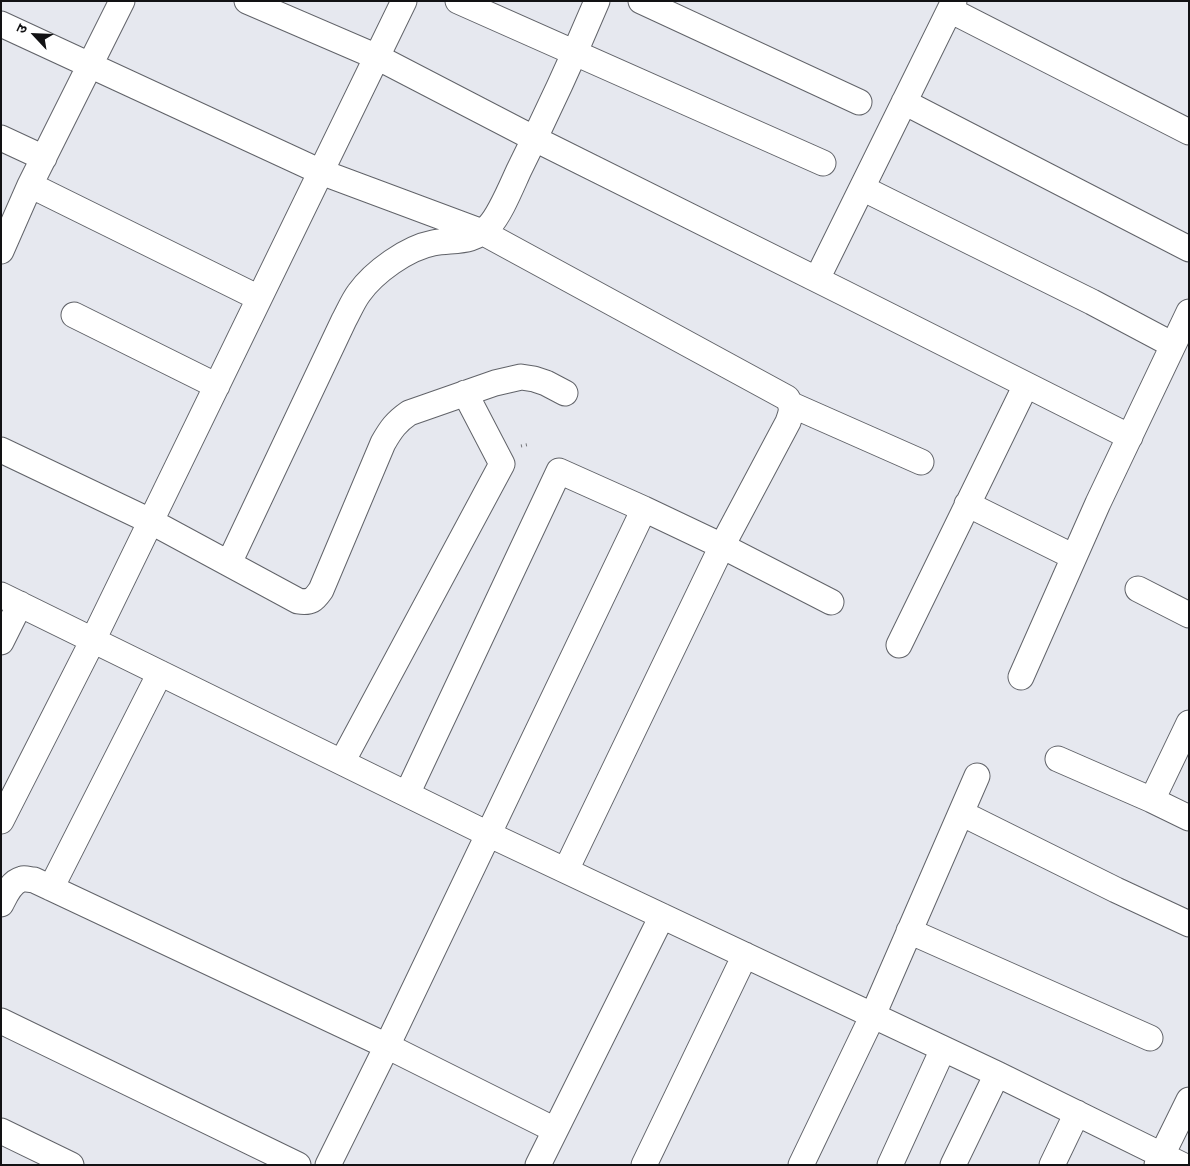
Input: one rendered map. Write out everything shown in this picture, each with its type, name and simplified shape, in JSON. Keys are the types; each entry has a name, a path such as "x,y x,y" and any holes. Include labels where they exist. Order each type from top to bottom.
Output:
{"street":[{"path":"3,243 30,184 122,1"},
{"path":"247,1 377,57 535,139 1130,437"},
{"path":"1,822 93,640 404,1"},
{"path":"458,1 823,163"},
{"path":"229,563 358,294 368,281 388,264 407,253 431,244 471,239 490,226 535,139 597,1"},
{"path":"641,1 859,102"},
{"path":"817,279 952,6 1189,132"},
{"path":"1,24 321,172 482,232 787,398 792,405 921,462"},
{"path":"904,102 1189,248"},
{"path":"1,138 44,158"},
{"path":"30,184 259,298"},
{"path":"862,188 1092,302 1173,345"},
{"path":"1021,677 1074,557 1189,312"},
{"path":"74,315 217,386"},
{"path":"1,450 150,521 298,601 308,602 315,598 321,590 379,452 391,429 398,421 409,413 495,383 521,377 546,383 565,393"},
{"path":"899,645 1026,385"},
{"path":"342,762 502,464 465,393"},
{"path":"566,870 722,546 788,422 792,405"},
{"path":"407,794 559,471 722,546 831,602"},
{"path":"967,504 1074,557"},
{"path":"328,1165 387,1046 644,509"},
{"path":"1138,589 1189,614"},
{"path":"1,642 10,600 488,834 943,1048 1077,1113 1167,1161 1189,1100"},
{"path":"51,888 160,673"},
{"path":"1152,800 1189,723"},
{"path":"1058,759 1189,818"},
{"path":"801,1165 873,1015 977,776"},
{"path":"961,813 1189,924"},
{"path":"1,904 8,890 14,884 23,878 34,880 387,1046 555,1130"},
{"path":"538,1165 662,916"},
{"path":"909,931 1150,1038"},
{"path":"644,1165 745,955"},
{"path":"1,1021 298,1165"},
{"path":"890,1165 943,1048"},
{"path":"953,1165 996,1074"},
{"path":"1052,1165 1077,1113"},
{"path":"1,1131 71,1165"}]}
